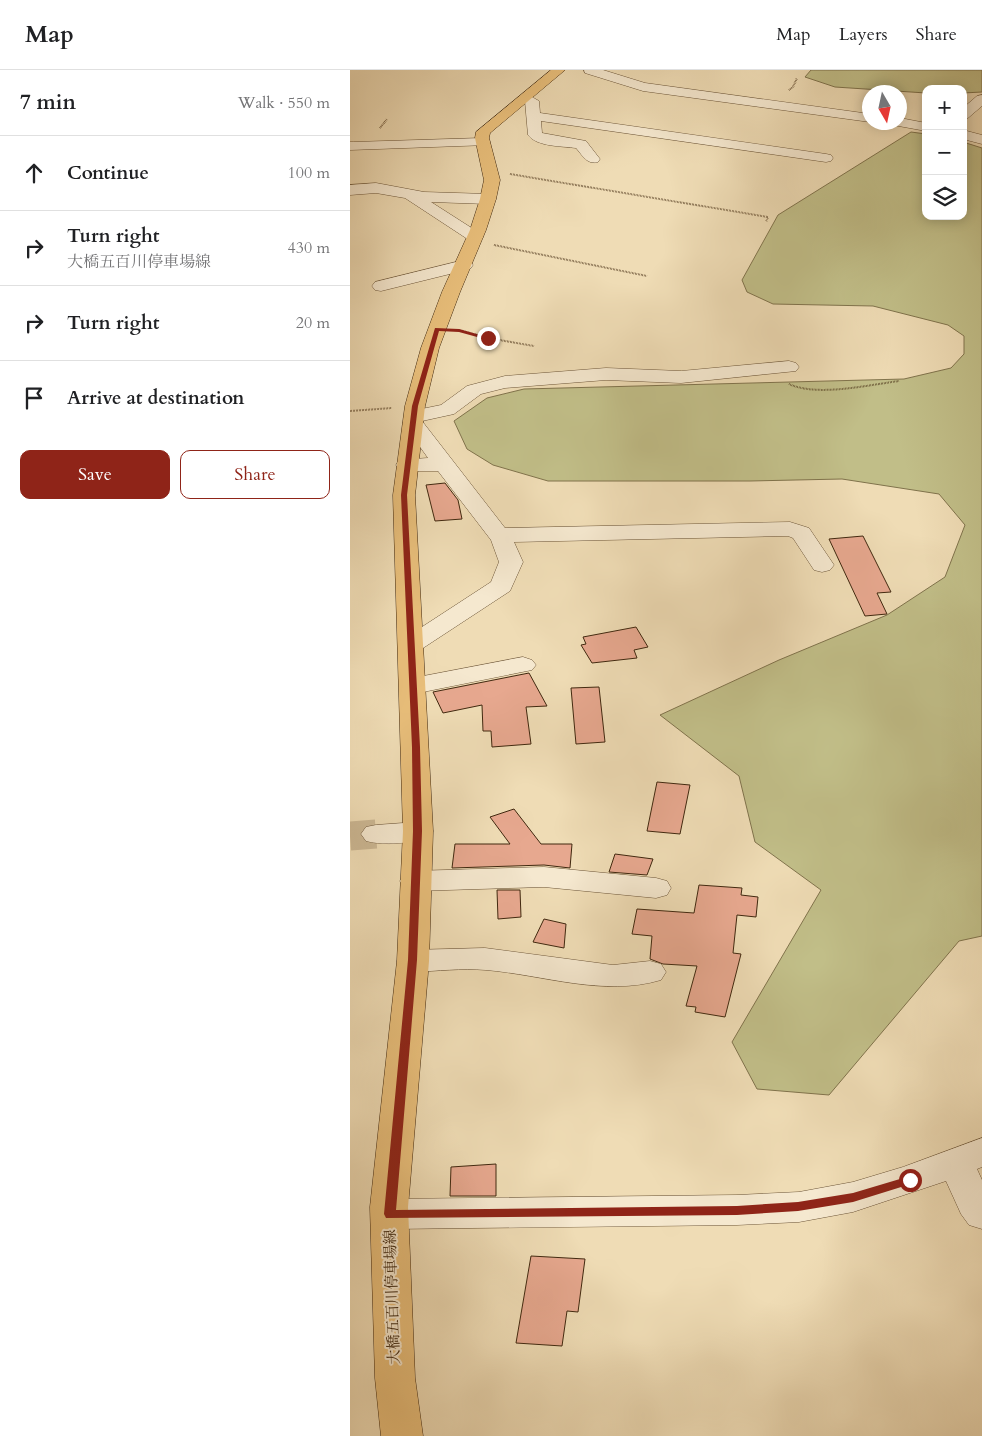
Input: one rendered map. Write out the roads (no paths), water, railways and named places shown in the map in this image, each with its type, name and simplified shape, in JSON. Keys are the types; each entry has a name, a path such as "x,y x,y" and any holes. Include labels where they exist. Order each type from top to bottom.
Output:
{"main road":[{"path":"483,142 483,132 529,107 559,70"},
{"name":"大橋五百川停車場線","path":"402,1436 394,1378 390,1214 413,960 418,831 404,495 409,416 430,348 471,248 488,199 492,180 483,142"}],"street":[{"path":"590,70 643,87 862,117"},
{"path":"967,112 982,100"},
{"path":"609,127 581,144 545,139 535,135 529,107 609,127 826,158"},
{"path":"907,124 922,126"},
{"path":"967,135 982,140"},
{"path":"352,145 483,142"},
{"path":"581,144 593,159"},
{"path":"352,145 362,155 362,159"},
{"path":"365,186 424,198 488,199"},
{"path":"381,286 471,248 409,195"},
{"path":"411,645 502,586 510,562 499,535 409,416 447,410 474,390 505,382 606,374 681,377 789,368"},
{"path":"407,466 431,464 445,466"},
{"path":"499,535 790,529 801,533 822,565"},
{"path":"413,686 523,665"},
{"path":"376,834 418,831"},
{"path":"416,881 544,878 656,888"},
{"path":"413,960 485,959 613,976 650,972"},
{"path":"390,1214 737,1210 798,1207 853,1197 910,1180 969,1157 974,1203 982,1214"}],"tunnel":[{"path":"350,836 376,834"}]}
